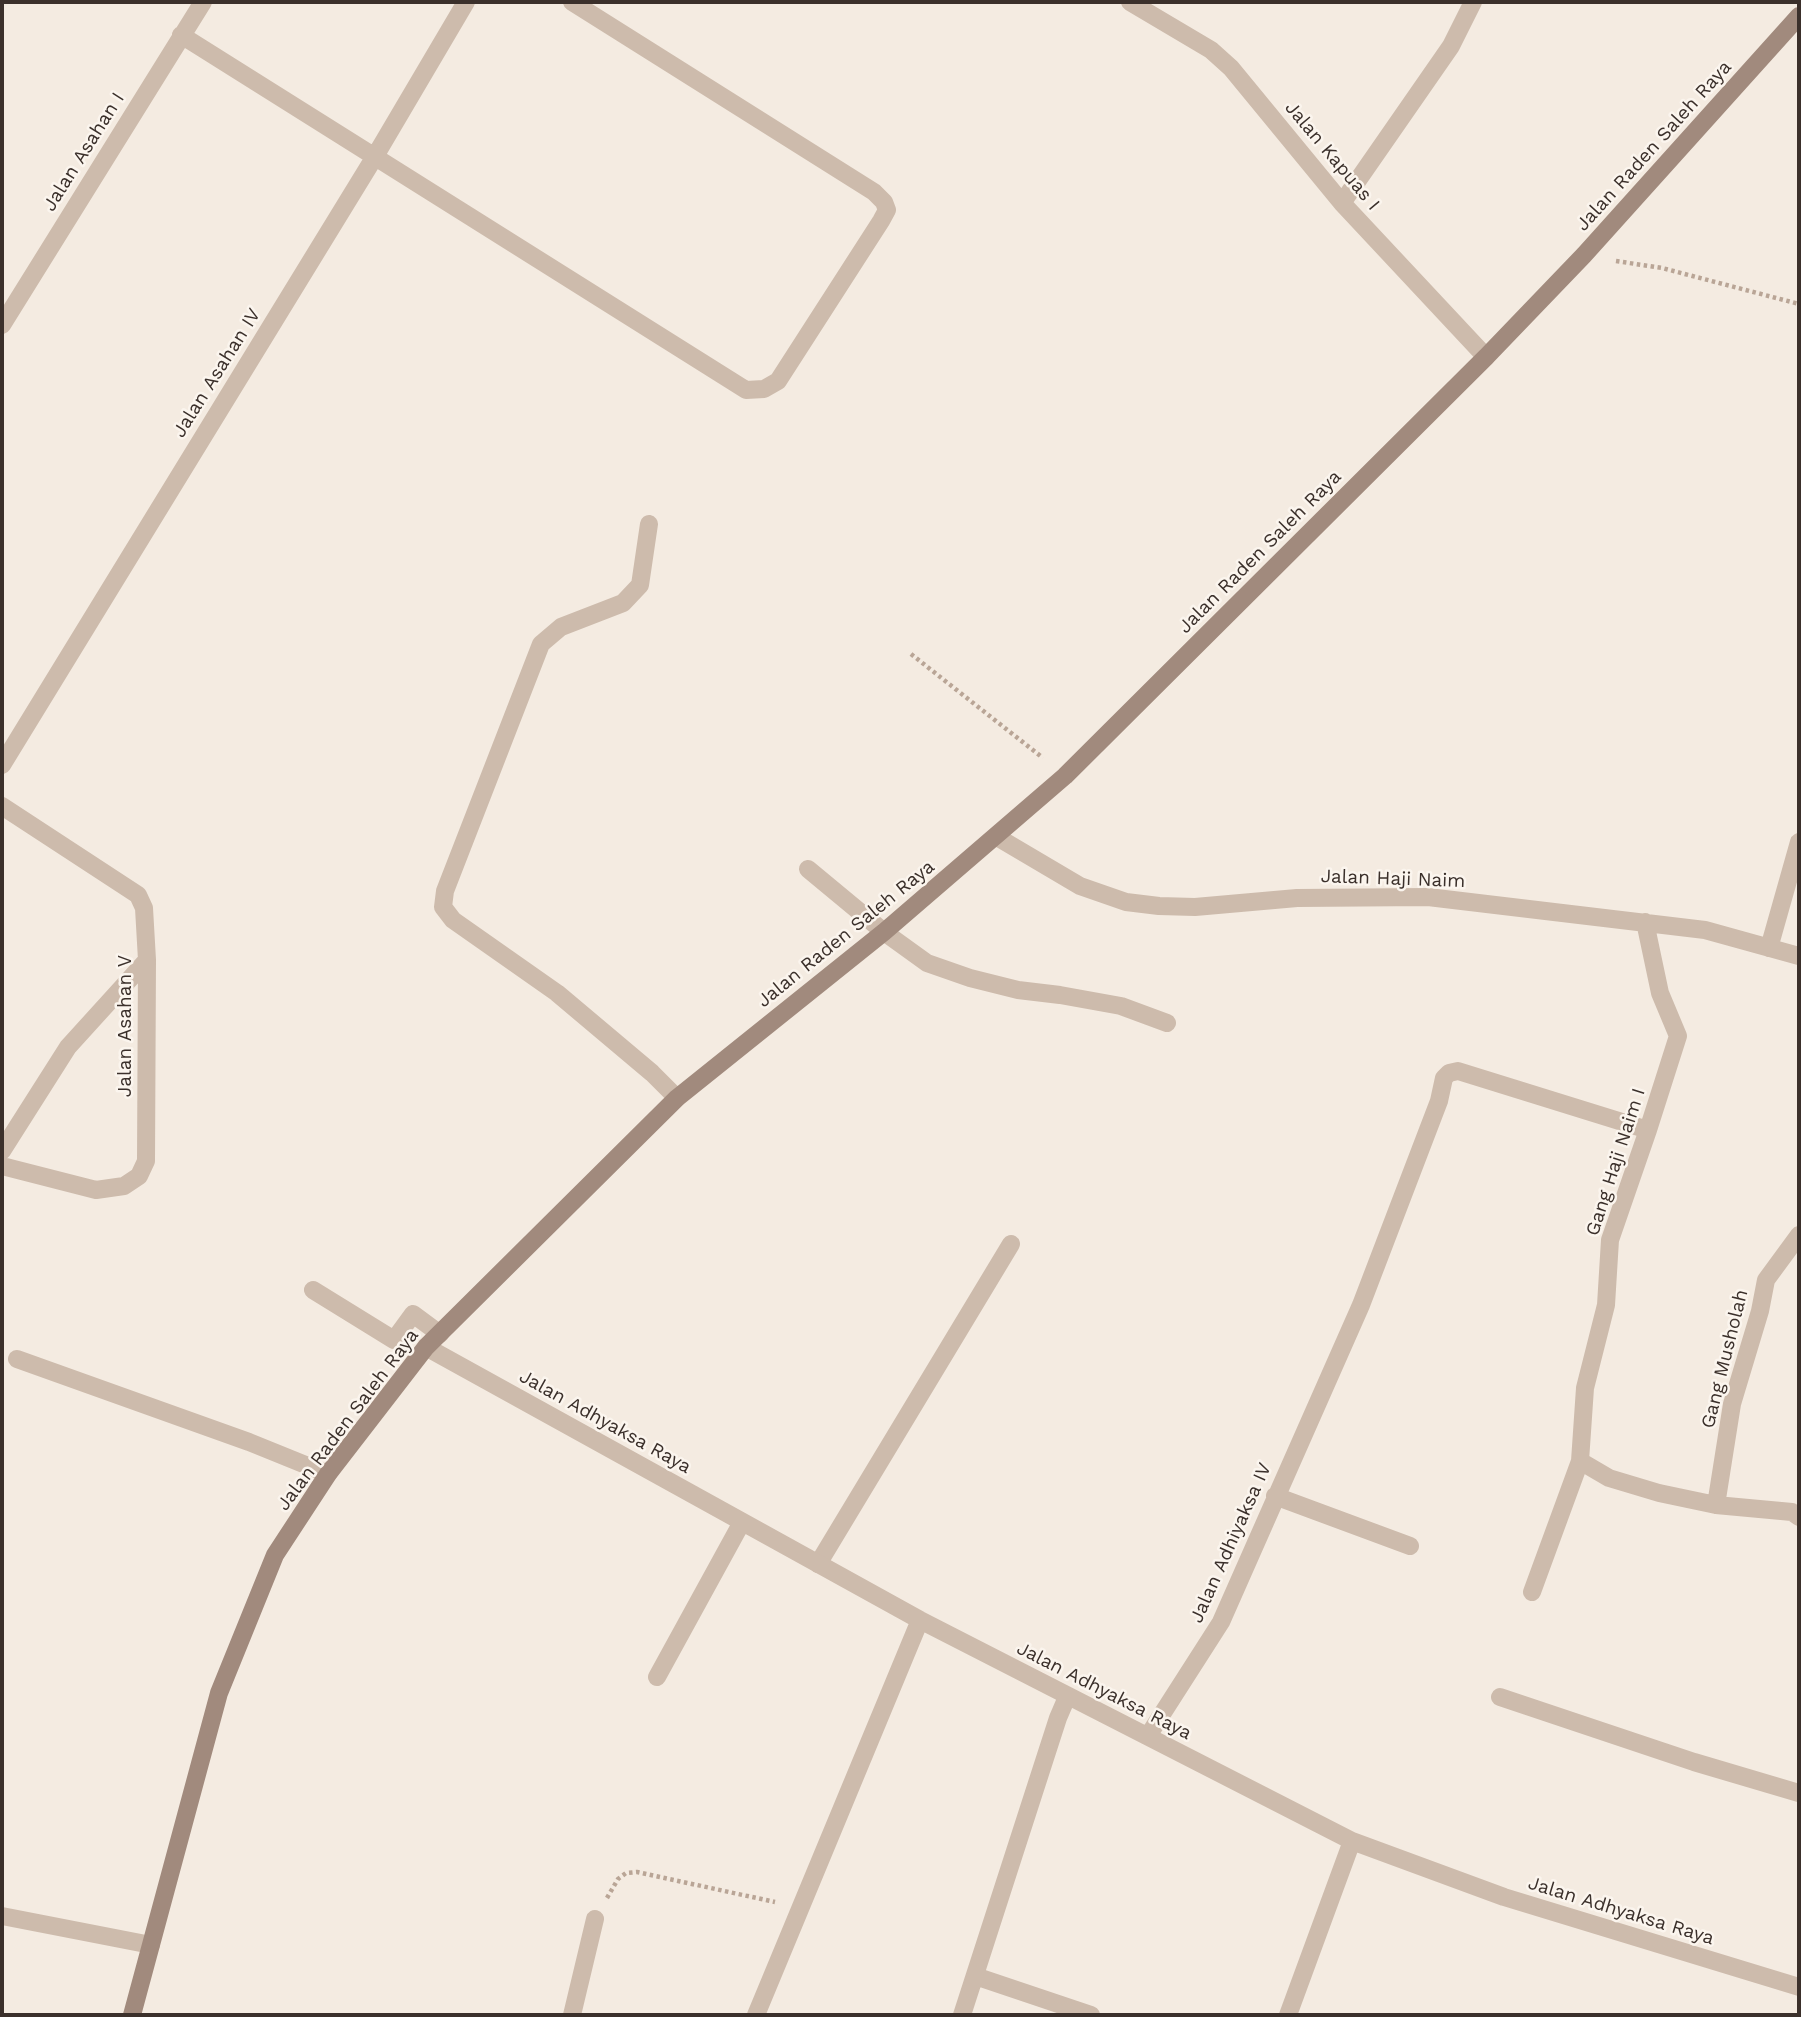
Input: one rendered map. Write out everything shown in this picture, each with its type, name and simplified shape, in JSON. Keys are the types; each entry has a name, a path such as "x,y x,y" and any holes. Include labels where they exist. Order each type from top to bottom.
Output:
{"main road":[{"name":"Jalan Raden Saleh Raya","path":"132,2015 219,1693 275,1555 328,1474 426,1347 677,1098 884,932 1065,776 1584,256 1799,16"}],"street":[{"name":"Jalan Asahan I","path":"2,325 203,2"},
{"name":"Jalan Asahan IV","path":"2,765 374,158 466,2"},
{"path":"181,35 746,390 764,389 778,381 881,221 887,210 884,202 874,192 572,2"},
{"name":"Jalan Kapuas I","path":"1130,2 1211,50 1231,68 1342,203 1486,357"},
{"path":"1342,203 1451,46 1473,2"},
{"path":"649,524 639,585 623,603 561,626 541,644 445,891 443,907 453,920 557,993 652,1073 677,1098"},
{"name":"Jalan Asahan V","path":"2,806 138,895 144,908 147,960 146,1161 139,1176 124,1186 96,1190 2,1166"},
{"name":"Jalan Haji Naim","path":"997,837 1080,886 1126,902 1195,907 1297,898 1428,897 1705,930 1799,956"},
{"path":"1769,948 1799,842"},
{"path":"808,869 884,932 927,963 970,978 1018,990 1121,1006 1167,1023"},
{"name":"Gang Haji Naim I","path":"1532,1592 1580,1461 1585,1388 1606,1305 1610,1240 1678,1036 1660,993 1645,922"},
{"path":"2,1151 68,1047 147,960"},
{"name":"Jalan Adhiyaksa IV","path":"1148,1736 1221,1622 1361,1305 1439,1101 1444,1078 1449,1073 1458,1071 1648,1130"},
{"name":"Gang Musholah","path":"1716,1505 1732,1404 1760,1311 1766,1280 1799,1235"},
{"path":"818,1564 1011,1244"},
{"path":"313,1290 394,1340 413,1314 440,1334"},
{"name":"Jalan Adhyaksa Raya","path":"426,1347 920,1620 1352,1841 1504,1897 1799,1987"},
{"path":"17,1359 249,1442 328,1474"},
{"path":"1580,1461 1609,1478 1659,1493 1716,1505 1792,1512 1799,1517"},
{"path":"1275,1496 1410,1546"},
{"path":"657,1677 742,1522"},
{"path":"756,2015 920,1620"},
{"path":"962,2015 1067,1697"},
{"path":"1500,1697 1694,1762 1799,1793"},
{"path":"1288,2015 1352,1841"},
{"path":"2,1916 151,1945"},
{"path":"572,2015 595,1919"},
{"path":"975,1976 1091,2015"}],"path":[{"path":"1584,256 1662,268 1799,304"},
{"path":"911,654 1065,776"},
{"path":"595,1919 618,1879 626,1873 637,1872 800,1908"}]}
